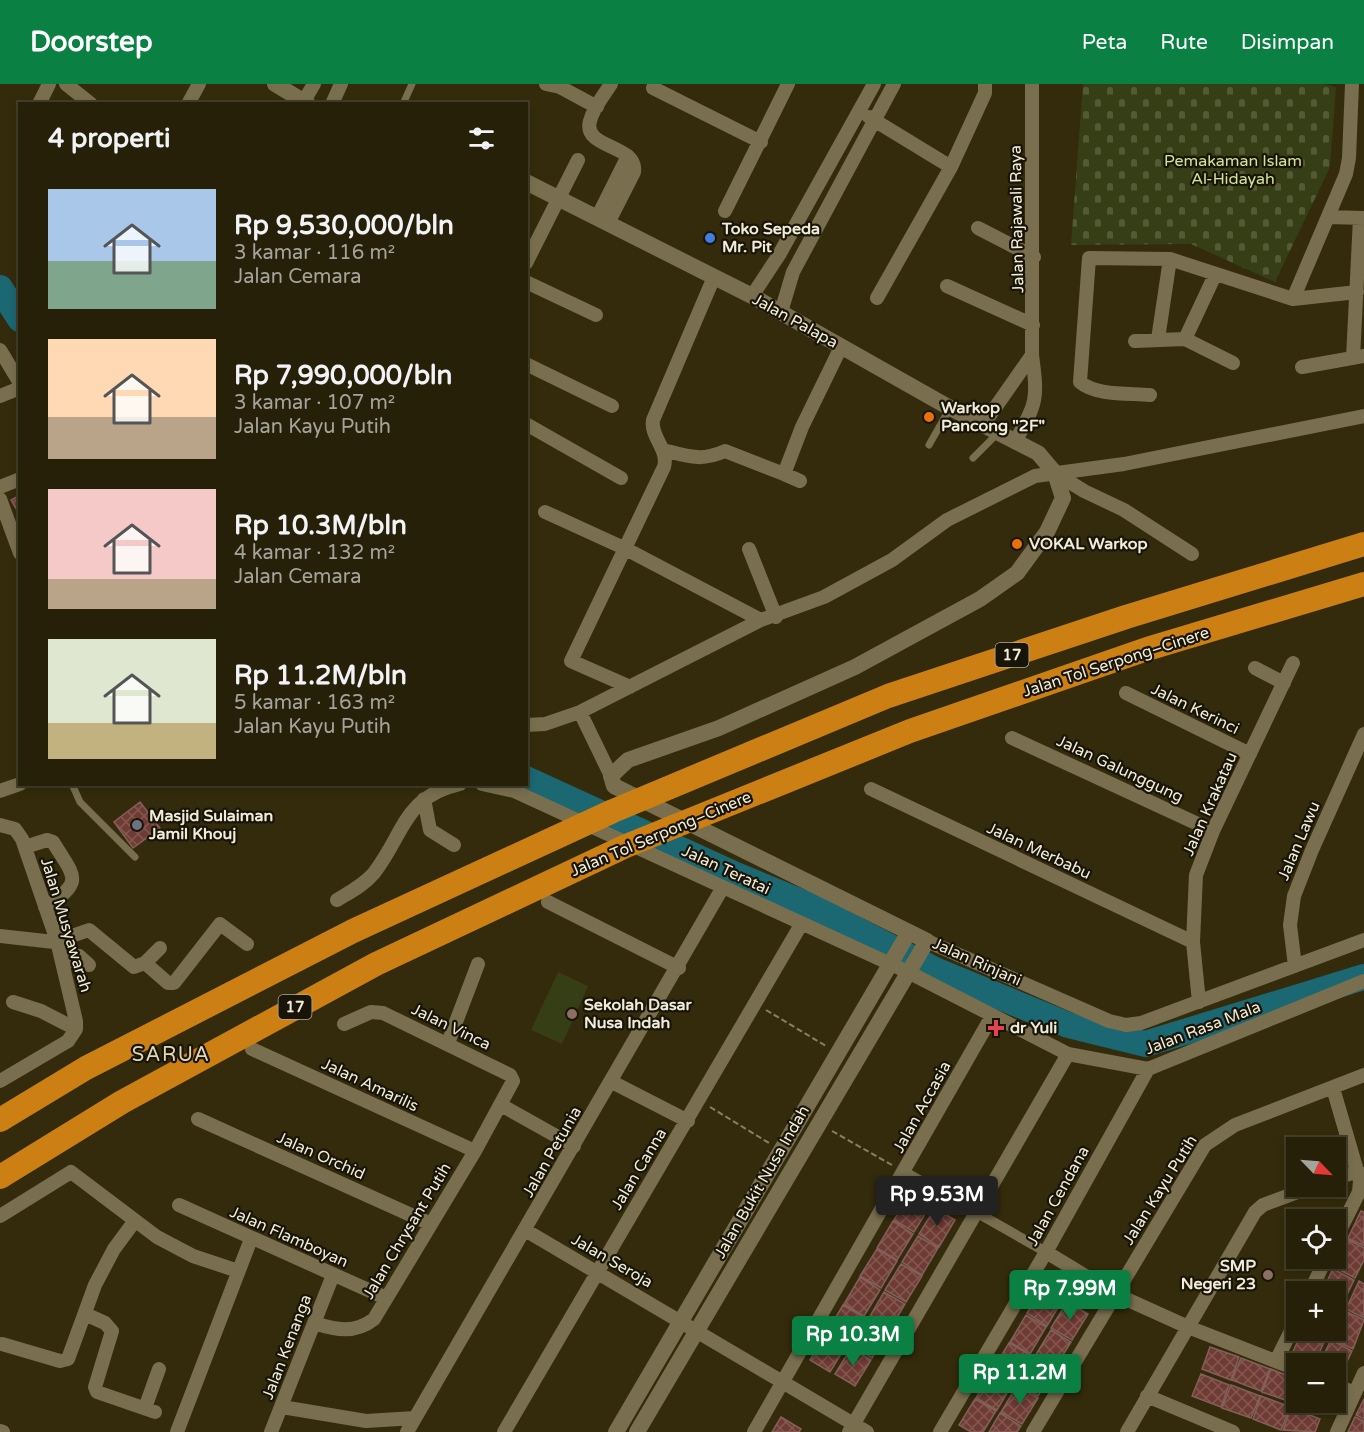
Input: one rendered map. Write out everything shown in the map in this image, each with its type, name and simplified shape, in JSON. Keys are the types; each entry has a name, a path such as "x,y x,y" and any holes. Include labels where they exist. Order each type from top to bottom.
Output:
{"highway":[{"name":"17","path":"0,1120 86,1068 353,931 667,788 888,696 1126,617 1364,544"},
{"name":"Jalan Tol Serpong–Cinere","path":"0,1177 122,1102 376,964 601,857 910,731 1147,650 1364,584"}],"street":[{"path":"40,102 49,84"},
{"path":"66,84 88,102"},
{"path":"189,102 199,84"},
{"path":"276,84 306,102 314,84"},
{"path":"333,102 341,84"},
{"path":"546,84 560,87 597,107"},
{"path":"603,220 628,156 592,136 590,120 610,84"},
{"path":"725,211 788,84"},
{"path":"752,296 874,84"},
{"path":"781,312 790,279 894,84"},
{"path":"877,298 951,167 985,93 985,84"},
{"name":"Jalan Rajawali Raya","path":"1015,442 1036,398 1032,355 1034,256 1032,84"},
{"path":"1293,299 1357,147 1352,84"},
{"path":"653,88 761,142"},
{"path":"858,113 876,121 951,167"},
{"path":"528,259 578,160"},
{"name":"Jalan Palapa","path":"528,183 752,296 950,408 1038,453 1055,473"},
{"path":"1302,367 1359,357 1357,292 1362,218 1329,216"},
{"path":"978,228 1034,256"},
{"path":"1150,395 1089,388 1080,382 1087,260 1092,257 1170,259 1293,299 1357,292"},
{"path":"1158,339 1170,259"},
{"path":"770,268 790,279"},
{"path":"1185,339 1215,275"},
{"path":"630,687 571,661 664,467 665,456 652,428 652,420 714,277"},
{"path":"528,283 596,315"},
{"path":"947,286 1033,325"},
{"path":"1135,341 1185,339 1233,363"},
{"path":"784,474 802,427 841,347"},
{"path":"0,350 18,380"},
{"path":"991,429 1018,374 1032,355"},
{"path":"528,365 612,406"},
{"path":"1018,374 1036,380"},
{"path":"0,396 18,389"},
{"path":"528,725 545,724 579,712 761,620 824,597 892,560 947,520 1035,476 1124,464 1364,416"},
{"path":"528,425 621,478"},
{"path":"663,450 700,458 713,458 725,451 800,481"},
{"path":"1055,473 1084,491 1124,510 1192,554"},
{"path":"579,712 611,776 628,760 741,719 880,655 980,599 1017,573 1047,532 1063,498 1055,473"},
{"path":"0,487 18,480"},
{"path":"0,499 18,548"},
{"path":"544,512 624,548 761,620"},
{"path":"749,549 777,616"},
{"name":"Jalan Krakatau","path":"1199,1002 1193,942 1196,875 1213,831 1293,663"},
{"path":"1255,668 1284,682"},
{"name":"Jalan Kerinci","path":"1126,693 1250,754"},
{"name":"Jalan Lawu","path":"1294,966 1290,925 1294,896 1364,734"},
{"name":"Jalan Galunggung","path":"1012,738 1213,831"},
{"name":"Jalan Rinjani","path":"611,776 614,786 909,934 1109,1021 1126,1025 1141,1023 1364,940"},
{"path":"0,791 18,785"},
{"path":"337,900 357,888 375,871 411,812 424,799 436,791 453,786"},
{"name":"Jalan Teratai","path":"491,786 514,791 891,962"},
{"name":"Jalan Merbabu","path":"871,789 1193,942"},
{"path":"424,799 430,830 454,844"},
{"name":"Jalan Musyawarah","path":"0,825 15,829 25,847 57,941 73,1003 76,1029"},
{"path":"25,847 47,840 53,842 74,875 72,886 45,907"},
{"name":"Jalan Petunia","path":"407,1432 679,968 723,887"},
{"path":"548,902 679,968"},
{"name":"Jalan Canna","path":"504,1432 802,923"},
{"path":"144,963 168,983 174,984 220,924 247,944"},
{"path":"0,936 57,941 89,930 135,967 144,963 160,948"},
{"name":"Jalan Bukit Nusa Indah","path":"616,1432 909,934"},
{"name":"Jalan Bukit Nusa Indah","path":"638,1432 818,1123 927,942"},
{"path":"63,965 79,956 89,965"},
{"name":"Jalan Rasa Mala","path":"891,962 1068,1054 1148,1069 1364,981"},
{"path":"448,1043 478,964"},
{"path":"0,1081 68,1041 76,1029 41,1011 13,1002"},
{"name":"Jalan Vinca","path":"344,1024 377,1012 448,1043 513,1077 501,1105"},
{"name":"Jalan Accasia","path":"754,1432 905,1172 992,1016"},
{"name":"Jalan Amarilis","path":"252,1049 475,1151"},
{"path":"851,1428 1068,1054"},
{"name":"Jalan Cendana","path":"940,1432 1046,1252 1148,1069"},
{"name":"Jalan Kayu Putih","path":"1033,1432 1209,1140 1235,1125 1364,1076"},
{"path":"612,1082 688,1120"},
{"path":"1333,1088 1358,1171 1359,1192 1346,1218"},
{"path":"501,1105 574,1146"},
{"name":"Jalan Chrysant Putih","path":"314,1323 333,1329 355,1330 374,1319 501,1105"},
{"name":"Jalan Orchid","path":"198,1119 431,1224"},
{"path":"1346,1175 1358,1171"},
{"path":"0,1216 71,1172 134,1222 176,1248 238,1271"},
{"path":"905,1172 1115,1294 1188,1327 1286,1365"},
{"path":"1127,1432 1258,1208 1286,1197"},
{"name":"Jalan Flamboyan","path":"179,1205 386,1298"},
{"path":"2,1344 66,1361 71,1355 104,1267 134,1222"},
{"name":"Jalan Seroja","path":"525,1230 682,1320 783,1382 851,1428 867,1432"},
{"path":"177,1432 251,1239"},
{"name":"Jalan Kenanga","path":"272,1432 333,1275"},
{"path":"85,1314 105,1323 112,1331 96,1386 98,1392 150,1410 159,1369"},
{"path":"1276,1361 1286,1341"},
{"path":"1337,1432 1364,1373"},
{"path":"1346,1389 1355,1393"},
{"path":"1147,1396 1233,1432"},
{"path":"282,1407 366,1421 415,1418"}],"lane":[{"path":"404,102 412,84"},
{"path":"929,445 950,408"},
{"path":"973,458 991,429"},
{"path":"73,786 80,802 135,856"}],"path":[{"path":"756,1004 837,1053"},
{"path":"700,1100 780,1150"},
{"path":"818,1123 905,1172"}],"green space":[{"name":"Pemakaman Islam Al-Hidayah","path":"1083,84 1323,84 1336,87 1330,167 1275,282 1191,244 1071,245"},
{"path":"558,972 588,986 562,1044 531,1030"}],"building":[{"path":"18,496 18,512 11,500"},
{"name":"Masjid Sulaiman Jamil Khouj","path":"140,802 160,828 133,848 114,822"},
{"path":"910,1193 930,1206 914,1232 894,1220"},
{"path":"935,1208 955,1220 939,1247 919,1234"},
{"path":"1361,1211 1364,1212 1364,1246 1348,1238"},
{"path":"893,1221 913,1234 897,1260 877,1248"},
{"path":"918,1236 938,1248 922,1275 902,1262"},
{"path":"1347,1239 1364,1248 1364,1260 1355,1278 1338,1269 1346,1269"},
{"path":"877,1249 897,1261 881,1288 860,1276"},
{"path":"901,1264 922,1276 906,1302 885,1290"},
{"path":"1333,1269 1354,1280 1346,1297 1346,1281 1327,1281"},
{"path":"860,1277 880,1290 864,1316 844,1304"},
{"path":"1359,1281 1364,1284 1364,1318 1346,1309"},
{"path":"1043,1287 1063,1299 1047,1326 1027,1313"},
{"path":"884,1292 905,1304 889,1331 869,1318"},
{"path":"1067,1302 1088,1314 1072,1340 1051,1328"},
{"path":"843,1305 863,1317 847,1344 827,1332"},
{"path":"1346,1311 1364,1320 1353,1349 1335,1341 1346,1341"},
{"path":"1026,1315 1046,1327 1030,1354 1010,1342"},
{"path":"867,1320 888,1332 872,1358 852,1346"},
{"path":"1051,1330 1071,1342 1055,1368 1035,1356"},
{"path":"826,1333 846,1346 830,1372 810,1360"},
{"path":"1298,1341 1325,1341 1319,1353 1292,1353"},
{"path":"1330,1341 1352,1351 1346,1363 1346,1353 1324,1353"},
{"path":"1009,1343 1030,1355 1014,1381 993,1369"},
{"path":"1210,1347 1239,1357 1231,1380 1202,1369"},
{"path":"851,1348 871,1360 855,1386 835,1374"},
{"path":"1034,1358 1054,1370 1038,1396 1018,1384"},
{"path":"1241,1358 1270,1369 1261,1391 1232,1380"},
{"path":"1271,1369 1286,1375 1286,1400 1262,1392"},
{"path":"992,1371 1013,1383 997,1410 976,1398"},
{"path":"1201,1374 1229,1385 1221,1407 1192,1396"},
{"path":"1231,1385 1260,1396 1251,1418 1222,1408"},
{"path":"1017,1386 1038,1398 1022,1424 1001,1412"},
{"path":"1261,1396 1286,1405 1288,1413 1281,1430 1253,1419"},
{"path":"975,1399 996,1411 983,1432 971,1432 959,1425"},
{"path":"1364,1399 1364,1419 1356,1415"},
{"path":"1000,1413 1021,1426 1017,1432 989,1432"},
{"path":"1289,1413 1304,1413 1320,1419 1315,1432 1283,1430"},
{"path":"781,1417 801,1429 799,1432 772,1432"},
{"path":"1355,1417 1364,1421 1364,1432 1348,1432"}],"waterway":[{"path":"0,288 18,316"},
{"path":"528,780 736,875 811,906 935,970 1068,1025 1145,1044 1364,977"}],"place":[{"name":"Toko Sepeda Mr. Pit","path":"710,238"},
{"name":"Warkop Pancong \"2F\"","path":"929,417"},
{"name":"VOKAL Warkop","path":"1017,544"},
{"name":"Masjid Sulaiman Jamil Khouj","path":"137,825"},
{"name":"Sekolah Dasar Nusa Indah","path":"572,1014"},
{"name":"dr Yuli","path":"996,1028"},
{"name":"SMP Negeri 23","path":"1268,1275"}],"district":[{"name":"SARUA","path":"171,1055"}]}
